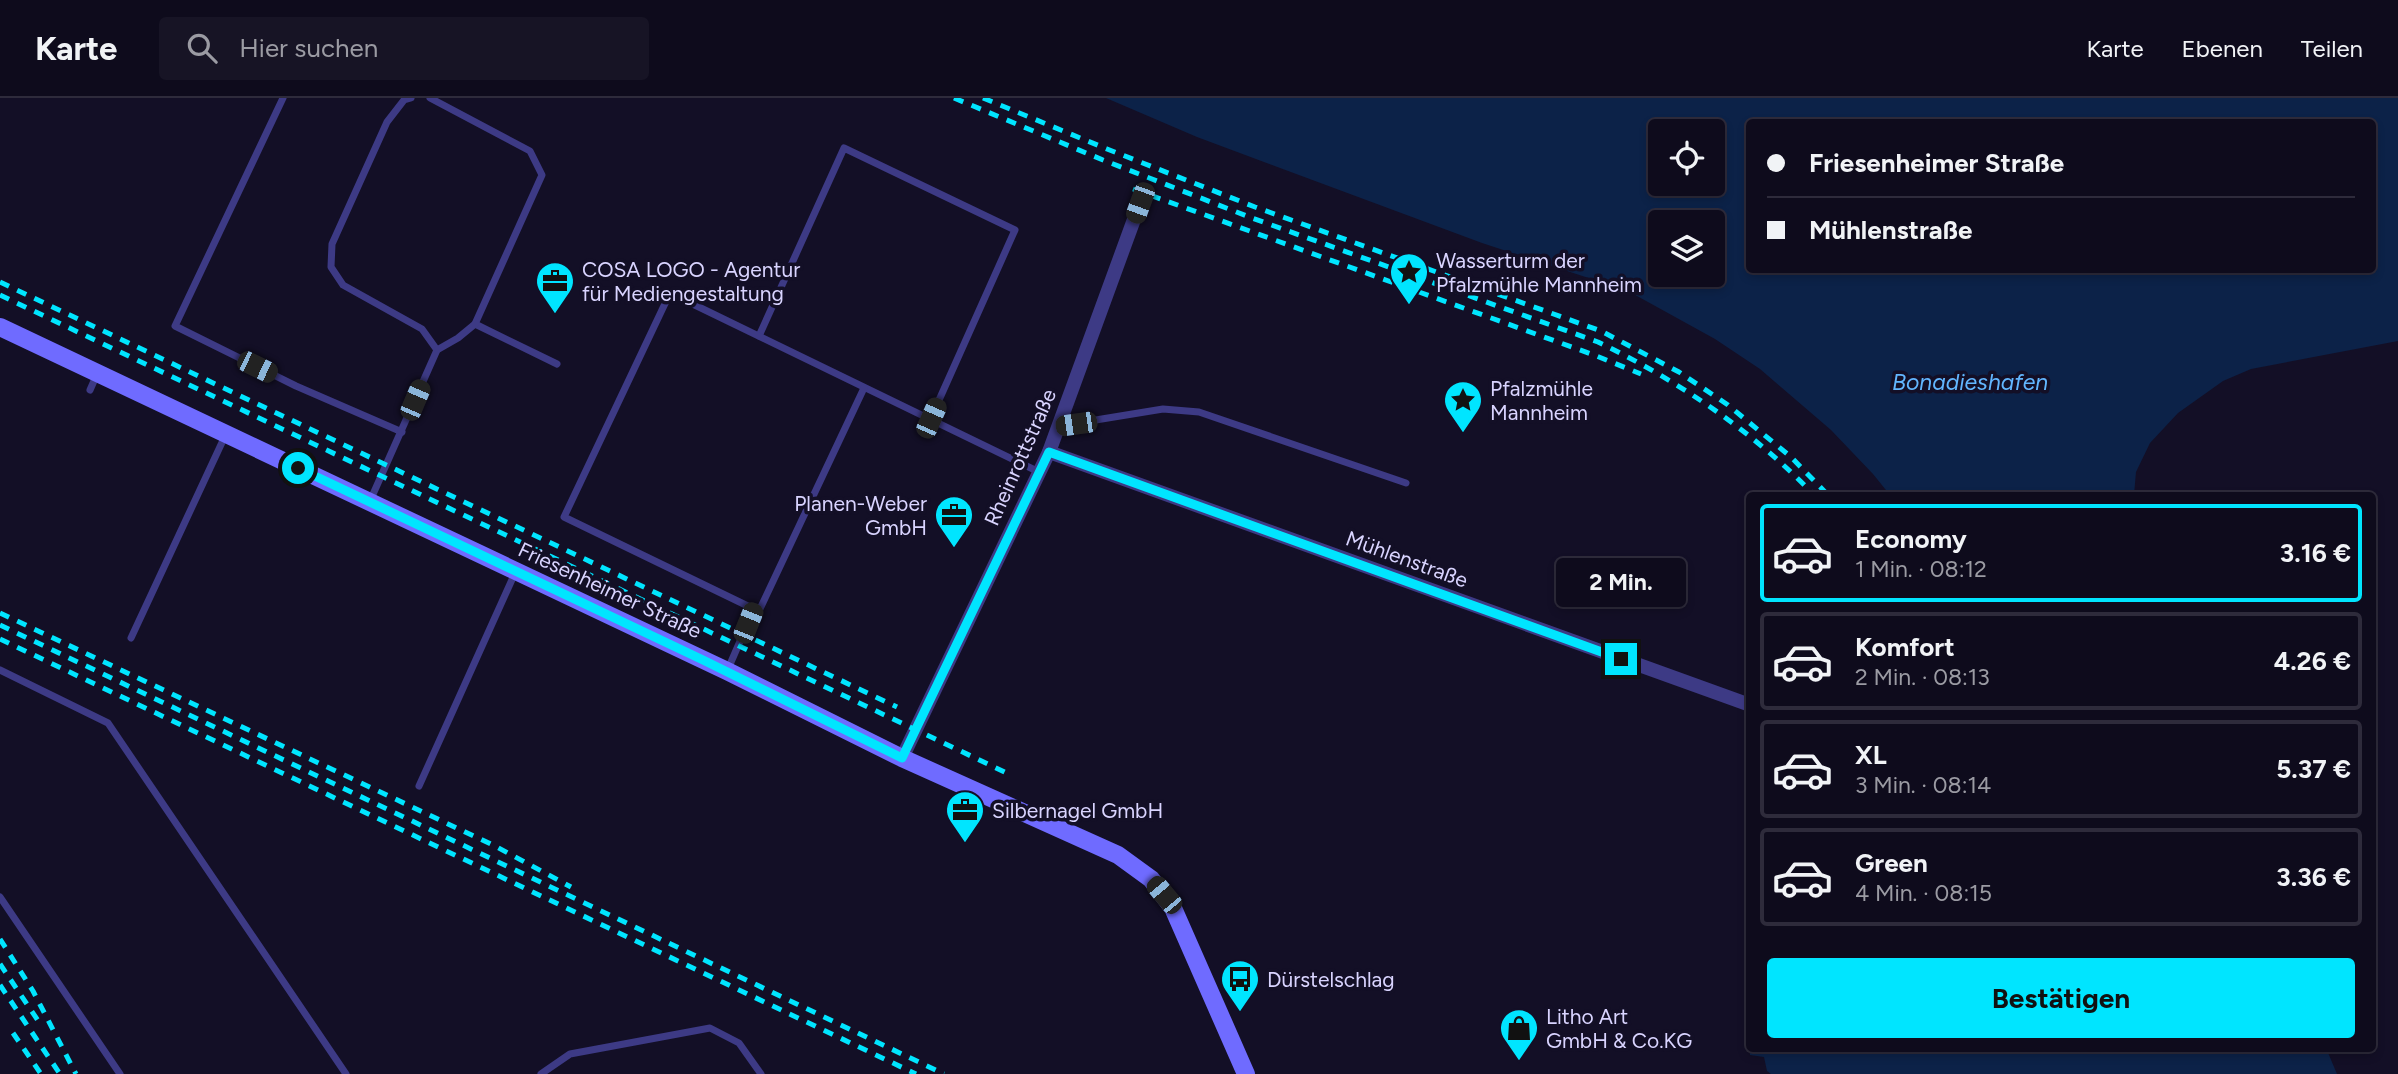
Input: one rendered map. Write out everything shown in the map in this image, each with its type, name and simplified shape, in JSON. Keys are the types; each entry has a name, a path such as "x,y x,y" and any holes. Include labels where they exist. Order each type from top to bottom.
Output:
{"street":[{"name":"Rheinrottstraße","path":"902,758 1049,452 1140,203"},
{"name":"Friesenheimer Straße","path":"0,327 94,382 226,434 727,671 902,758 1118,855 1151,879 1173,908 1247,1074"},
{"name":"Mühlenstraße","path":"1049,452 1746,704"}],"lane":[{"path":"283,98 175,326 296,386 401,432"},
{"path":"411,98 404,100 387,122 332,244 331,267 343,285 422,329 437,350"},
{"path":"369,502 437,350 475,324 542,175 530,151 430,98"},
{"path":"759,336 844,148 1015,230 931,418"},
{"path":"864,388 759,611 564,517 670,293 1040,472"},
{"path":"475,324 557,364"},
{"path":"1059,426 1163,409 1199,412 1406,483"},
{"path":"131,638 226,434"},
{"path":"419,786 516,571"},
{"path":"727,671 754,609"},
{"path":"0,670 108,723 346,1074"},
{"path":"0,897 120,1074"},
{"path":"541,1074 570,1054 710,1028 739,1043 761,1074"}],"water":[{"name":"Bonadieshafen","path":"1106,98 2398,98 2398,341 2251,369 2223,381 2178,413 2150,443 2136,472 2134,492 1888,492 1831,430 1760,369 1715,339 1628,291 1482,243 1197,137"},
{"path":"1750,1052 2328,1052 2337,1074 1771,1074 1767,1071 1764,1057 1750,1055"}],"railway":[{"path":"954,98 1252,218 1598,342 1685,390 1740,428 1811,492"},
{"path":"983,98 1255,207 1601,331 1679,372 1728,405 1791,457 1825,492"},
{"path":"1133,189 1641,374"},
{"path":"0,282 897,707"},
{"path":"0,295 1011,775"},
{"path":"0,613 495,846 571,887"},
{"path":"0,625 944,1074"},
{"path":"0,639 916,1074"},
{"path":"0,939 33,991 76,1074"},
{"path":"0,964 41,1025"},
{"path":"0,985 60,1074"},
{"path":"13,1033 41,1074"}],"place":[{"name":"Wasserturm der Pfalzmühle Mannheim","path":"1409,306"},
{"name":"COSA LOGO - Agentur für Mediengestaltung","path":"555,315"},
{"name":"Pfalzmühle Mannheim","path":"1463,434"},
{"name":"Planen-Weber GmbH","path":"954,549"},
{"name":"Silbernagel GmbH","path":"965,844"},
{"name":"Dürstelschlag","path":"1240,1013"},
{"name":"Litho Art GmbH & Co.KG","path":"1519,1062"}],"route":[{"path":"298,468 703,660 902,758 1049,452 1621,659"}]}
